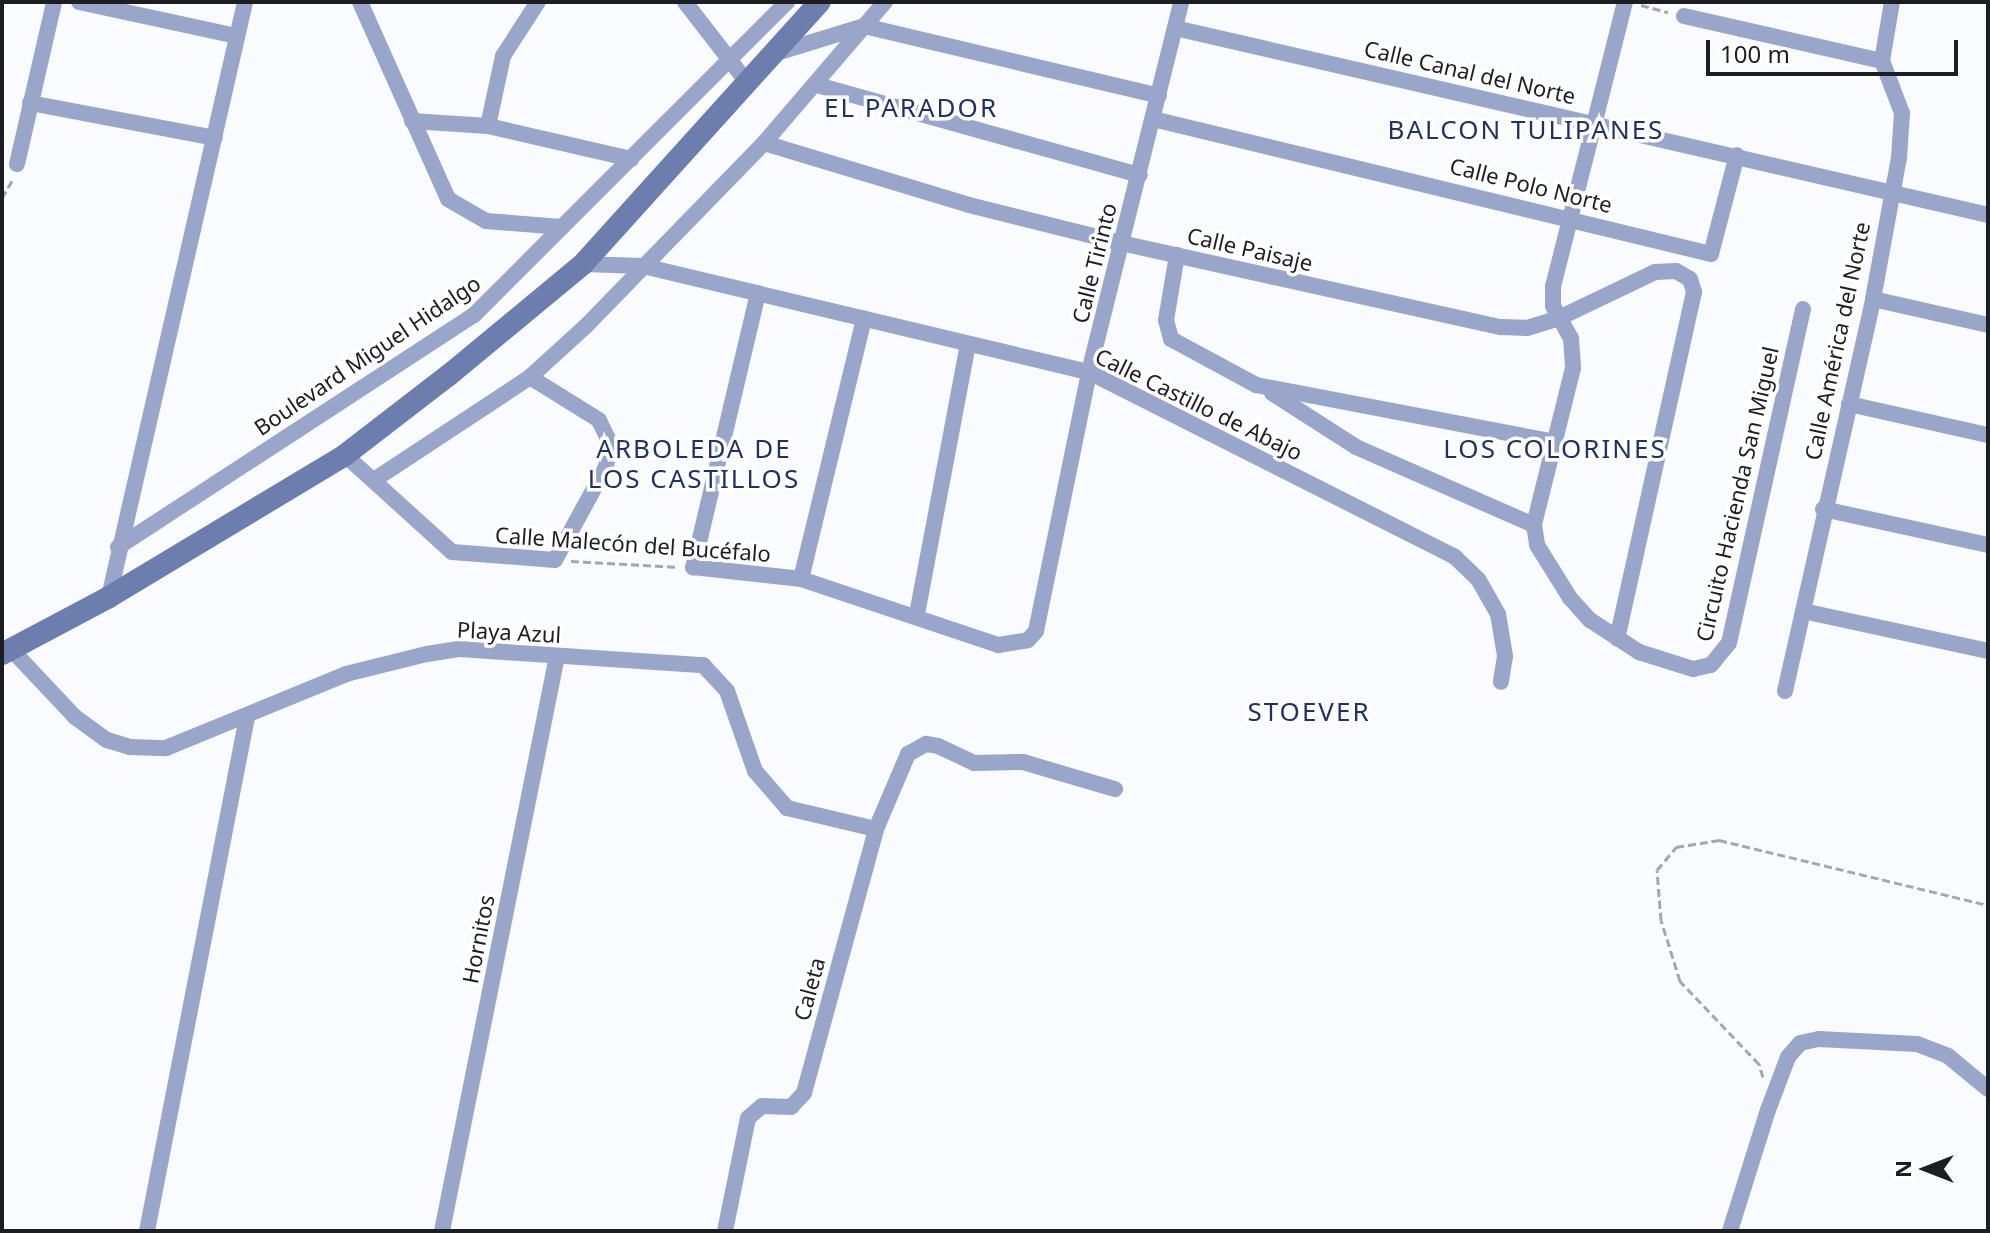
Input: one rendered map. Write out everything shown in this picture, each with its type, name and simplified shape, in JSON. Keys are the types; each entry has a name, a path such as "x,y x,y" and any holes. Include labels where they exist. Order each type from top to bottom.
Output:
{"main road":[{"path":"6,651 109,597 345,455 583,264 820,2"}],"street":[{"path":"17,164 54,2"},
{"path":"79,2 236,36"},
{"path":"109,597 245,2"},
{"path":"360,2 439,183 459,210 486,221 562,227"},
{"path":"488,126 503,56 538,2"},
{"path":"685,2 730,56 746,81"},
{"name":"Boulevard Miguel Hidalgo","path":"118,547 474,315 787,2"},
{"path":"377,478 530,377 764,143 817,85 885,2"},
{"name":"Calle Tirinto","path":"1036,631 1089,372 1181,2"},
{"path":"1177,255 1166,320 1171,339 1260,387 1356,447 1534,525 1573,368 1571,338 1565,315 1553,306 1553,286 1592,121 1627,2"},
{"path":"1684,16 1882,61 1892,2"},
{"path":"771,54 864,26 1159,96"},
{"name":"Calle Canal del Norte","path":"1175,28 1592,121 1988,215"},
{"name":"Calle América del Norte","path":"1785,691 1823,509 1873,299 1890,192 1902,113 1882,61"},
{"path":"817,85 1140,175"},
{"path":"30,103 215,138"},
{"name":"Calle Polo Norte","path":"1153,119 1569,216 1711,254 1737,155"},
{"path":"412,121 488,126 631,159"},
{"name":"Calle Paisaje","path":"764,143 969,205 1121,243 1501,327 1527,328 1565,315 1662,270 1690,279 1691,311 1617,639"},
{"name":"Calle Castillo de Abajo","path":"583,264 643,266 1089,372 1454,556 1478,579 1498,614 1505,656 1501,682"},
{"path":"693,567 758,293"},
{"path":"1873,299 1988,325"},
{"name":"Circuito Hacienda San Miguel","path":"1534,525 1537,545 1570,598 1617,639 1668,664 1693,669 1719,659 1729,643 1803,309"},
{"path":"801,579 864,318"},
{"path":"917,614 968,344"},
{"path":"530,377 599,420 610,443 606,467 555,560"},
{"path":"1260,387 1555,442"},
{"path":"1849,404 1988,435"},
{"name":"Calle Malecón del Bucéfalo","path":"345,455 377,478 452,552 555,560"},
{"path":"1823,509 1988,545"},
{"name":"Calle Malecón del Bucéfalo","path":"693,567 801,579 917,614 998,645 1020,644 1036,631"},
{"path":"1803,611 1988,651"},
{"name":"Playa Azul","path":"6,651 75,717 119,743 166,748 346,674 403,658 459,649 703,665 727,691 755,771 787,808 876,829"},
{"name":"Hornitos","path":"442,1231 557,656"},
{"path":"147,1231 247,717"},
{"name":"Caleta","path":"725,1231 748,1118 762,1106 791,1107 804,1093 876,829 908,754 926,744 938,746 974,763 1023,762 1115,789"},
{"path":"1730,1231 1768,1110 1788,1057 1800,1043 1819,1039 1917,1044 1948,1056 1988,1089"}],"path":[{"path":"1627,2 1684,16"},
{"path":"2,198 17,164"},
{"name":"Calle Malecón del Bucéfalo","path":"555,560 693,567"},
{"path":"1768,1110 1759,1064 1680,981 1661,920 1657,870 1676,847 1719,840 1988,905"}],"district":[{"name":"EL PARADOR","path":"911,108"},
{"name":"BALCON TULIPANES","path":"1526,130"},
{"name":"LOS COLORINES","path":"1555,449"},
{"name":"ARBOLEDA DE LOS CASTILLOS","path":"694,464"},
{"name":"STOEVER","path":"1309,712"}]}
